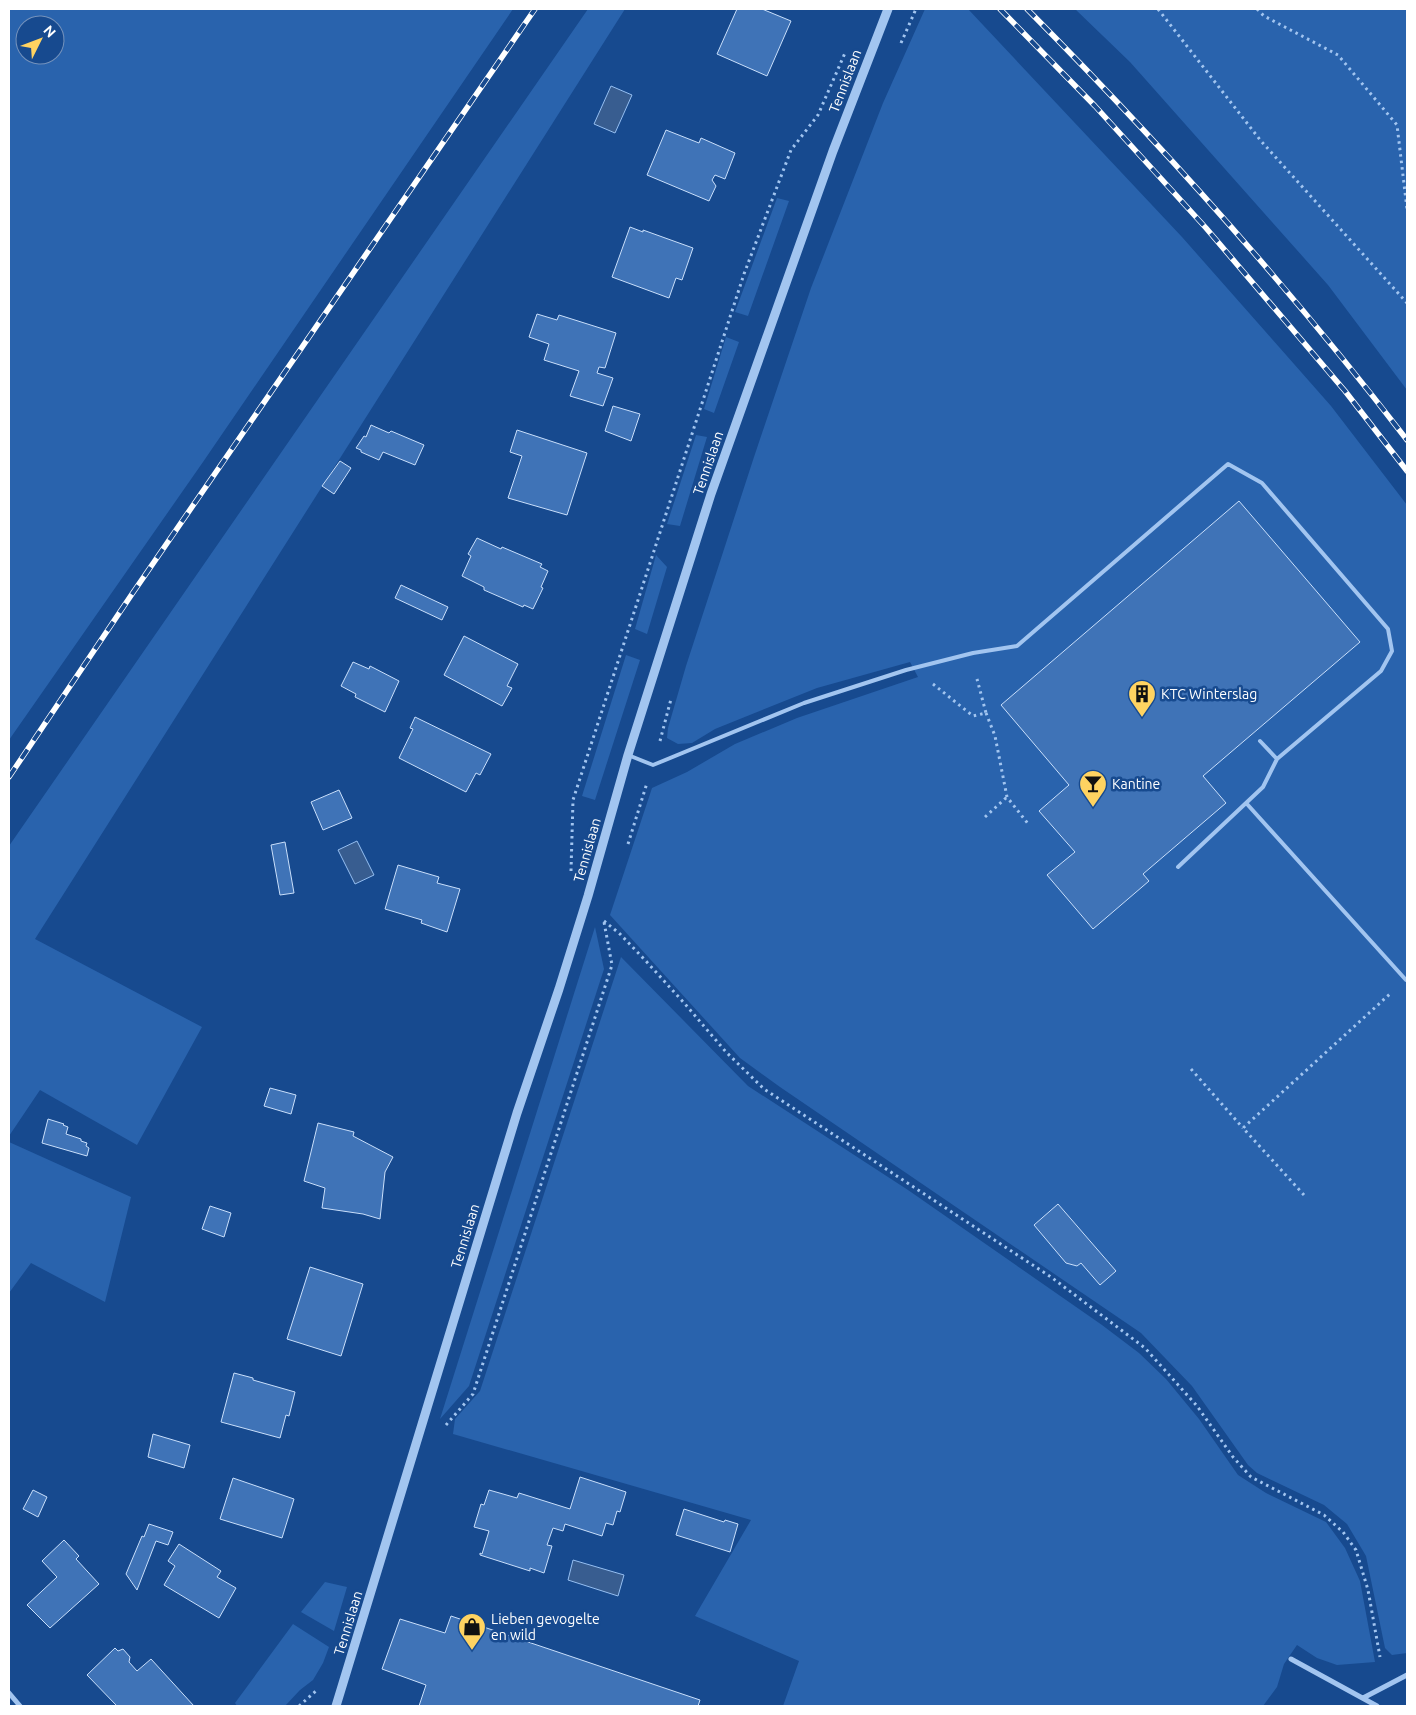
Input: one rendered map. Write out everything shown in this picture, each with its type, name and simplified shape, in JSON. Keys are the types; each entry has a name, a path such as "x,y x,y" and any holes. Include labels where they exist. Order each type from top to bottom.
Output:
{"street":[{"name":"Tennislaan","path":"336,1706 517,1113 560,989 628,755 714,485 830,160 888,9"},
{"path":"1291,1659 1377,1706"},
{"path":"1363,1698 1407,1675"},
{"path":"9,1693 20,1706"}],"lane":[{"path":"628,755 653,765 804,703 930,664 973,653 1017,646 1228,464 1262,483 1388,629 1392,651 1381,671 1278,759 1263,787 1178,867"},
{"path":"1260,741 1278,759"},
{"path":"1247,804 1406,980"}],"path":[{"path":"899,48 916,9"},
{"path":"1158,9 1261,141 1407,303"},
{"path":"1256,9 1264,16 1338,55 1397,125 1407,210"},
{"path":"569,878 573,800 744,274 791,150 818,115 849,44"},
{"path":"977,679 986,713 995,736 1007,797 1029,825"},
{"path":"930,681 973,716 986,713"},
{"path":"627,847 673,693"},
{"path":"984,817 1007,797"},
{"path":"443,1429 473,1394 612,965 604,920 652,968 726,1052 764,1089 1051,1277 1145,1348 1197,1406 1233,1457 1251,1477 1324,1515 1343,1532 1356,1550 1368,1590 1380,1658"},
{"path":"1243,1128 1406,980"},
{"path":"1191,1069 1304,1195"},
{"path":"299,1706 321,1686"}],"shaded area":[{"path":"9,9 513,9 203,462 9,740"},
{"path":"588,9 625,9 35,939 202,1027 137,1145 40,1090 9,1136 9,846"},
{"path":"925,9 968,9 1182,237 1331,406 1407,505 1407,1653 1392,1655 1385,1648 1366,1556 1347,1524 1324,1505 1257,1473 1248,1465 1192,1386 1141,1333 740,1058 610,915 652,788 687,772 735,744 797,718 918,677 910,662 817,688 715,729 692,743 678,744 667,738 668,728 686,666 811,288 883,103"},
{"path":"1075,9 1407,9 1407,390 1328,285 1130,62"},
{"path":"611,86 632,95 615,133 594,124"},
{"path":"777,198 789,201 748,316 735,312"},
{"path":"726,337 739,342 714,413 704,409"},
{"path":"696,435 707,437 680,526 667,524"},
{"path":"656,555 667,567 647,634 635,629"},
{"path":"626,655 640,660 595,800 582,796"},
{"path":"357,841 374,875 355,884 338,850"},
{"path":"595,927 604,969 469,1386 440,1419"},
{"path":"621,957 748,1086 908,1190 1102,1325 1139,1353 1166,1379 1199,1419 1238,1475 1266,1493 1326,1522 1345,1548 1360,1581 1375,1662 1337,1665 1317,1658 1297,1645 1284,1664 1277,1687 1263,1706 783,1706 799,1661 695,1616 751,1520 453,1434 455,1419 480,1391"},
{"path":"9,1142 131,1197 105,1302 31,1263 9,1293"},
{"path":"573,1560 624,1575 618,1596 568,1580"},
{"path":"325,1582 347,1587 334,1631 301,1612"},
{"path":"293,1624 329,1647 323,1663 313,1680 300,1690 285,1706 237,1706 235,1703"}],"building":[{"path":"737,9 762,9 791,21 767,76 717,54"},
{"path":"666,130 699,143 701,138 735,153 725,179 715,175 712,180 716,186 709,201 647,175"},
{"path":"630,227 693,248 682,280 676,278 669,298 612,277"},
{"path":"537,314 557,320 559,315 616,333 605,368 599,367 597,373 613,378 603,406 570,396 579,371 544,360 549,344 529,337"},
{"path":"613,406 640,414 631,441 605,431"},
{"path":"371,425 424,445 415,465 383,452 379,460 356,448 364,436 366,437"},
{"path":"517,430 587,453 567,515 508,498 522,456 510,452"},
{"path":"340,461 351,468 334,494 322,486"},
{"name":"KTC Winterslag","path":"1239,501 1360,642 1203,776 1226,803 1143,874 1149,881 1093,929 1047,875 1075,852 1039,811 1069,785 1001,705"},
{"path":"477,538 542,564 540,567 548,571 541,587 543,588 533,609 524,605 523,607 484,590 484,587 462,576 471,556 468,554"},
{"path":"401,585 448,607 442,620 395,598"},
{"path":"464,636 518,664 507,686 512,688 502,706 444,675"},
{"path":"353,662 369,669 370,666 399,681 385,712 355,697 356,694 341,686"},
{"path":"415,717 491,754 480,775 476,773 466,792 399,758 413,729 410,728"},
{"path":"339,790 352,818 323,830 311,802"},
{"path":"285,842 294,893 280,895 271,845"},
{"path":"398,865 439,877 437,883 460,889 447,932 421,923 422,920 385,909"},
{"path":"270,1088 296,1095 291,1114 264,1106"},
{"path":"48,1119 64,1124 68,1127 66,1134 87,1143 86,1146 89,1148 87,1156 42,1143"},
{"path":"318,1123 354,1132 353,1136 393,1157 385,1172 380,1219 363,1214 322,1208 325,1188 304,1181"},
{"path":"1058,1204 1116,1271 1100,1285 1081,1263 1077,1266 1066,1263 1034,1225"},
{"path":"210,1206 231,1213 224,1237 202,1229"},
{"path":"310,1267 363,1284 341,1356 287,1339"},
{"path":"234,1373 295,1392 289,1416 286,1415 280,1438 221,1422"},
{"path":"153,1434 190,1445 184,1468 148,1457"},
{"path":"580,1477 626,1492 620,1512 617,1511 613,1525 606,1523 602,1536 565,1524 563,1531 553,1528 547,1545 552,1546 544,1573 530,1568 530,1571 480,1555 480,1553 482,1554 489,1531 474,1527 481,1504 484,1505 489,1490 517,1498 519,1493 570,1509"},
{"path":"233,1478 294,1499 282,1538 220,1519"},
{"path":"33,1490 47,1497 38,1517 23,1509"},
{"path":"684,1509 724,1522 725,1520 738,1524 730,1552 676,1535"},
{"path":"149,1524 173,1532 168,1545 156,1541 137,1590 126,1574"},
{"path":"64,1540 79,1556 76,1559 99,1584 50,1628 27,1605 57,1577 42,1561"},
{"path":"179,1544 221,1571 217,1577 236,1588 219,1618 164,1585 175,1566 168,1561"},
{"name":"Lieben gevogelte en wild","path":"451,1616 700,1700 698,1706 419,1706 426,1685 382,1669 400,1619 445,1633"},
{"path":"115,1648 118,1651 123,1649 130,1657 129,1662 137,1671 151,1659 194,1706 117,1706 87,1675"}],"railway":[{"path":"9,777 132,594 535,9"},
{"path":"1000,9 1095,106 1206,228 1345,391 1407,471"},
{"path":"1027,9 1127,112 1224,218 1363,383 1407,440"}],"place":[{"name":"KTC Winterslag","path":"1142,718"},
{"name":"Kantine","path":"1093,808"},
{"name":"Lieben gevogelte en wild","path":"472,1651"}]}
